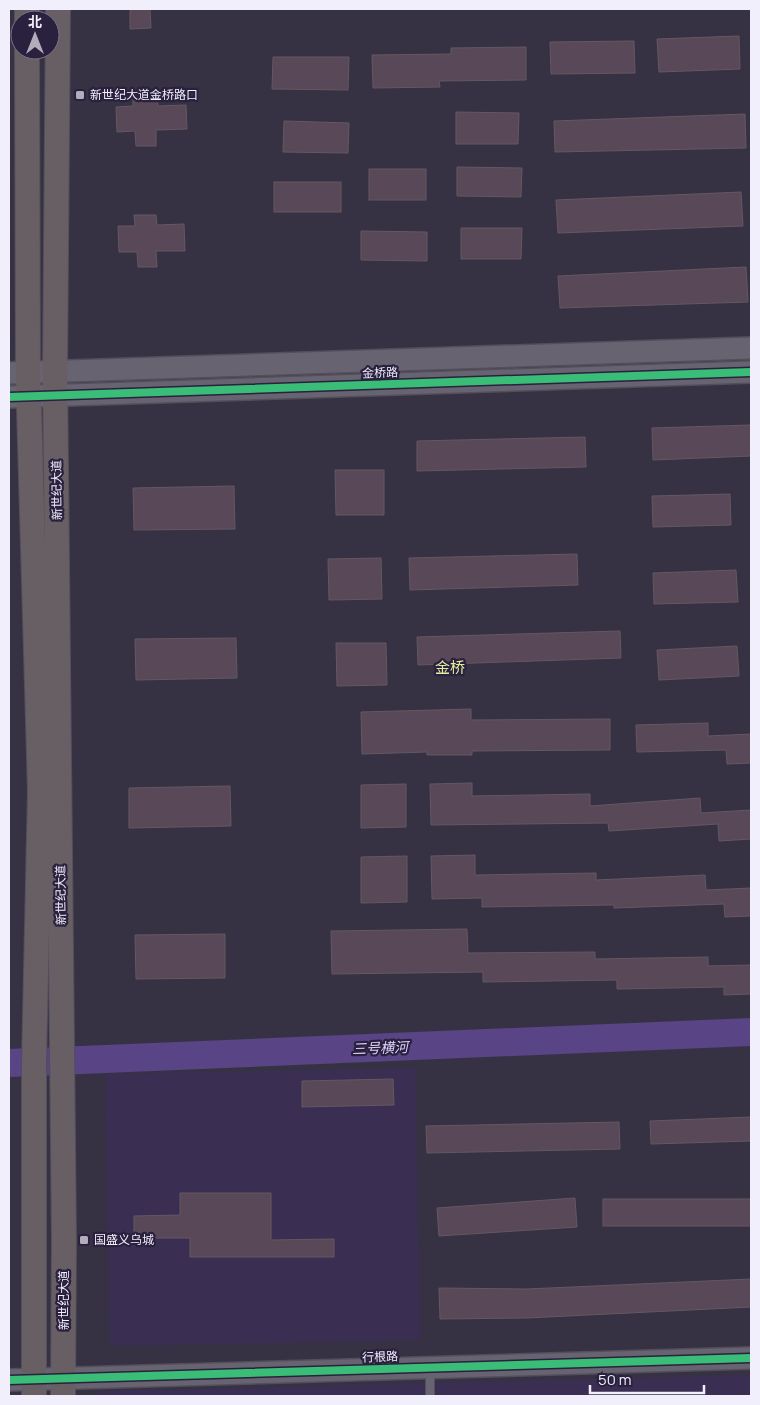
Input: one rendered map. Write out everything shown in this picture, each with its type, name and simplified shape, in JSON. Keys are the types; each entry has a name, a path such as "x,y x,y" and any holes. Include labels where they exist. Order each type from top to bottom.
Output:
{"main road":[{"name":"新世纪大道","path":"58,9 56,383 64,1387"},
{"path":"18,373 27,60"},
{"name":"新世纪大道","path":"18,373 40,791 34,1062 34,1387"}],"street":[{"name":"金桥路","path":"19,396 56,383 751,348"},
{"name":"金桥路","path":"18,373 56,383 751,372"},
{"name":"行根路","path":"9,1380 34,1387 64,1387 430,1366 751,1358"}],"lane":[{"path":"430,1366 430,1396"}],"shaded area":[{"path":"415,1068 420,1340 110,1346 105,1074"},
{"path":"751,1375 751,1396 98,1396 98,1391"}],"building":[{"path":"130,9 150,9 151,28 130,29"},
{"path":"739,36 740,69 659,72 657,39"},
{"path":"634,41 635,73 551,74 550,42"},
{"path":"526,47 526,80 439,81 440,87 373,88 372,55 451,54 451,48"},
{"path":"273,57 349,57 348,90 272,89"},
{"path":"157,97 158,106 186,105 187,129 156,130 156,146 136,146 135,131 117,132 116,107 133,106 133,98"},
{"path":"456,112 519,113 518,144 456,144"},
{"path":"745,114 746,148 555,152 554,121"},
{"path":"284,121 349,123 348,153 283,152"},
{"path":"457,167 522,168 521,197 457,196"},
{"path":"369,169 426,169 426,200 369,200"},
{"path":"274,182 341,182 341,212 274,212"},
{"path":"741,192 743,226 558,233 556,200"},
{"path":"134,215 156,215 157,225 184,224 185,251 156,251 157,267 138,267 137,252 119,252 118,226 135,226"},
{"path":"461,228 522,228 521,259 461,259"},
{"path":"361,231 427,232 427,261 361,260"},
{"path":"746,267 748,302 560,308 558,276"},
{"path":"751,425 751,456 653,460 652,428"},
{"path":"585,437 586,467 417,471 417,441"},
{"path":"335,470 384,470 384,515 336,515"},
{"path":"234,486 235,529 134,530 133,488"},
{"path":"730,494 731,525 653,527 652,496"},
{"path":"577,554 578,585 410,590 409,558"},
{"path":"381,558 382,599 329,600 328,559"},
{"path":"736,570 738,602 654,604 653,573"},
{"path":"620,631 621,658 418,665 417,637"},
{"path":"236,638 237,678 136,680 135,639"},
{"path":"336,643 386,643 387,685 337,686"},
{"path":"737,646 739,676 659,680 657,650"},
{"path":"471,709 471,720 610,719 610,750 472,751 472,755 427,755 427,752 362,754 361,712"},
{"path":"708,723 708,736 751,734 751,763 727,764 726,750 637,752 636,725"},
{"path":"472,783 472,796 590,794 590,806 700,798 701,813 751,810 751,839 719,841 718,824 609,831 608,823 431,825 430,784"},
{"path":"406,784 406,827 361,828 361,785"},
{"path":"230,786 231,826 129,828 129,788"},
{"path":"475,855 475,875 596,873 596,880 705,875 706,890 751,888 751,916 725,917 724,904 614,908 614,905 482,907 482,898 432,899 431,856"},
{"path":"407,856 407,902 361,903 361,857"},
{"path":"467,929 468,953 595,952 595,959 708,957 708,966 751,965 751,994 724,995 724,987 617,989 617,980 483,982 483,972 332,974 331,931"},
{"path":"225,934 225,978 136,979 135,935"},
{"path":"393,1079 394,1105 302,1107 302,1081"},
{"path":"751,1117 751,1141 651,1144 650,1121"},
{"path":"619,1122 620,1149 427,1153 426,1126"},
{"path":"180,1193 271,1193 271,1240 334,1239 334,1257 190,1257 190,1238 134,1238 134,1216 180,1215"},
{"path":"575,1198 577,1227 439,1236 437,1208"},
{"path":"603,1199 751,1199 751,1226 603,1226"},
{"path":"751,1279 751,1307 527,1318 440,1319 439,1288 527,1289"}],"waterway":[{"name":"三号横河","path":"9,1063 751,1032"}],"cycle path":[{"path":"9,397 751,372"},
{"path":"9,1380 751,1358"}],"place":[{"name":"新世纪大道金桥路口","path":"80,95"},
{"name":"国盛义乌城","path":"84,1240"}],"district":[{"name":"金桥","path":"450,668"}]}
